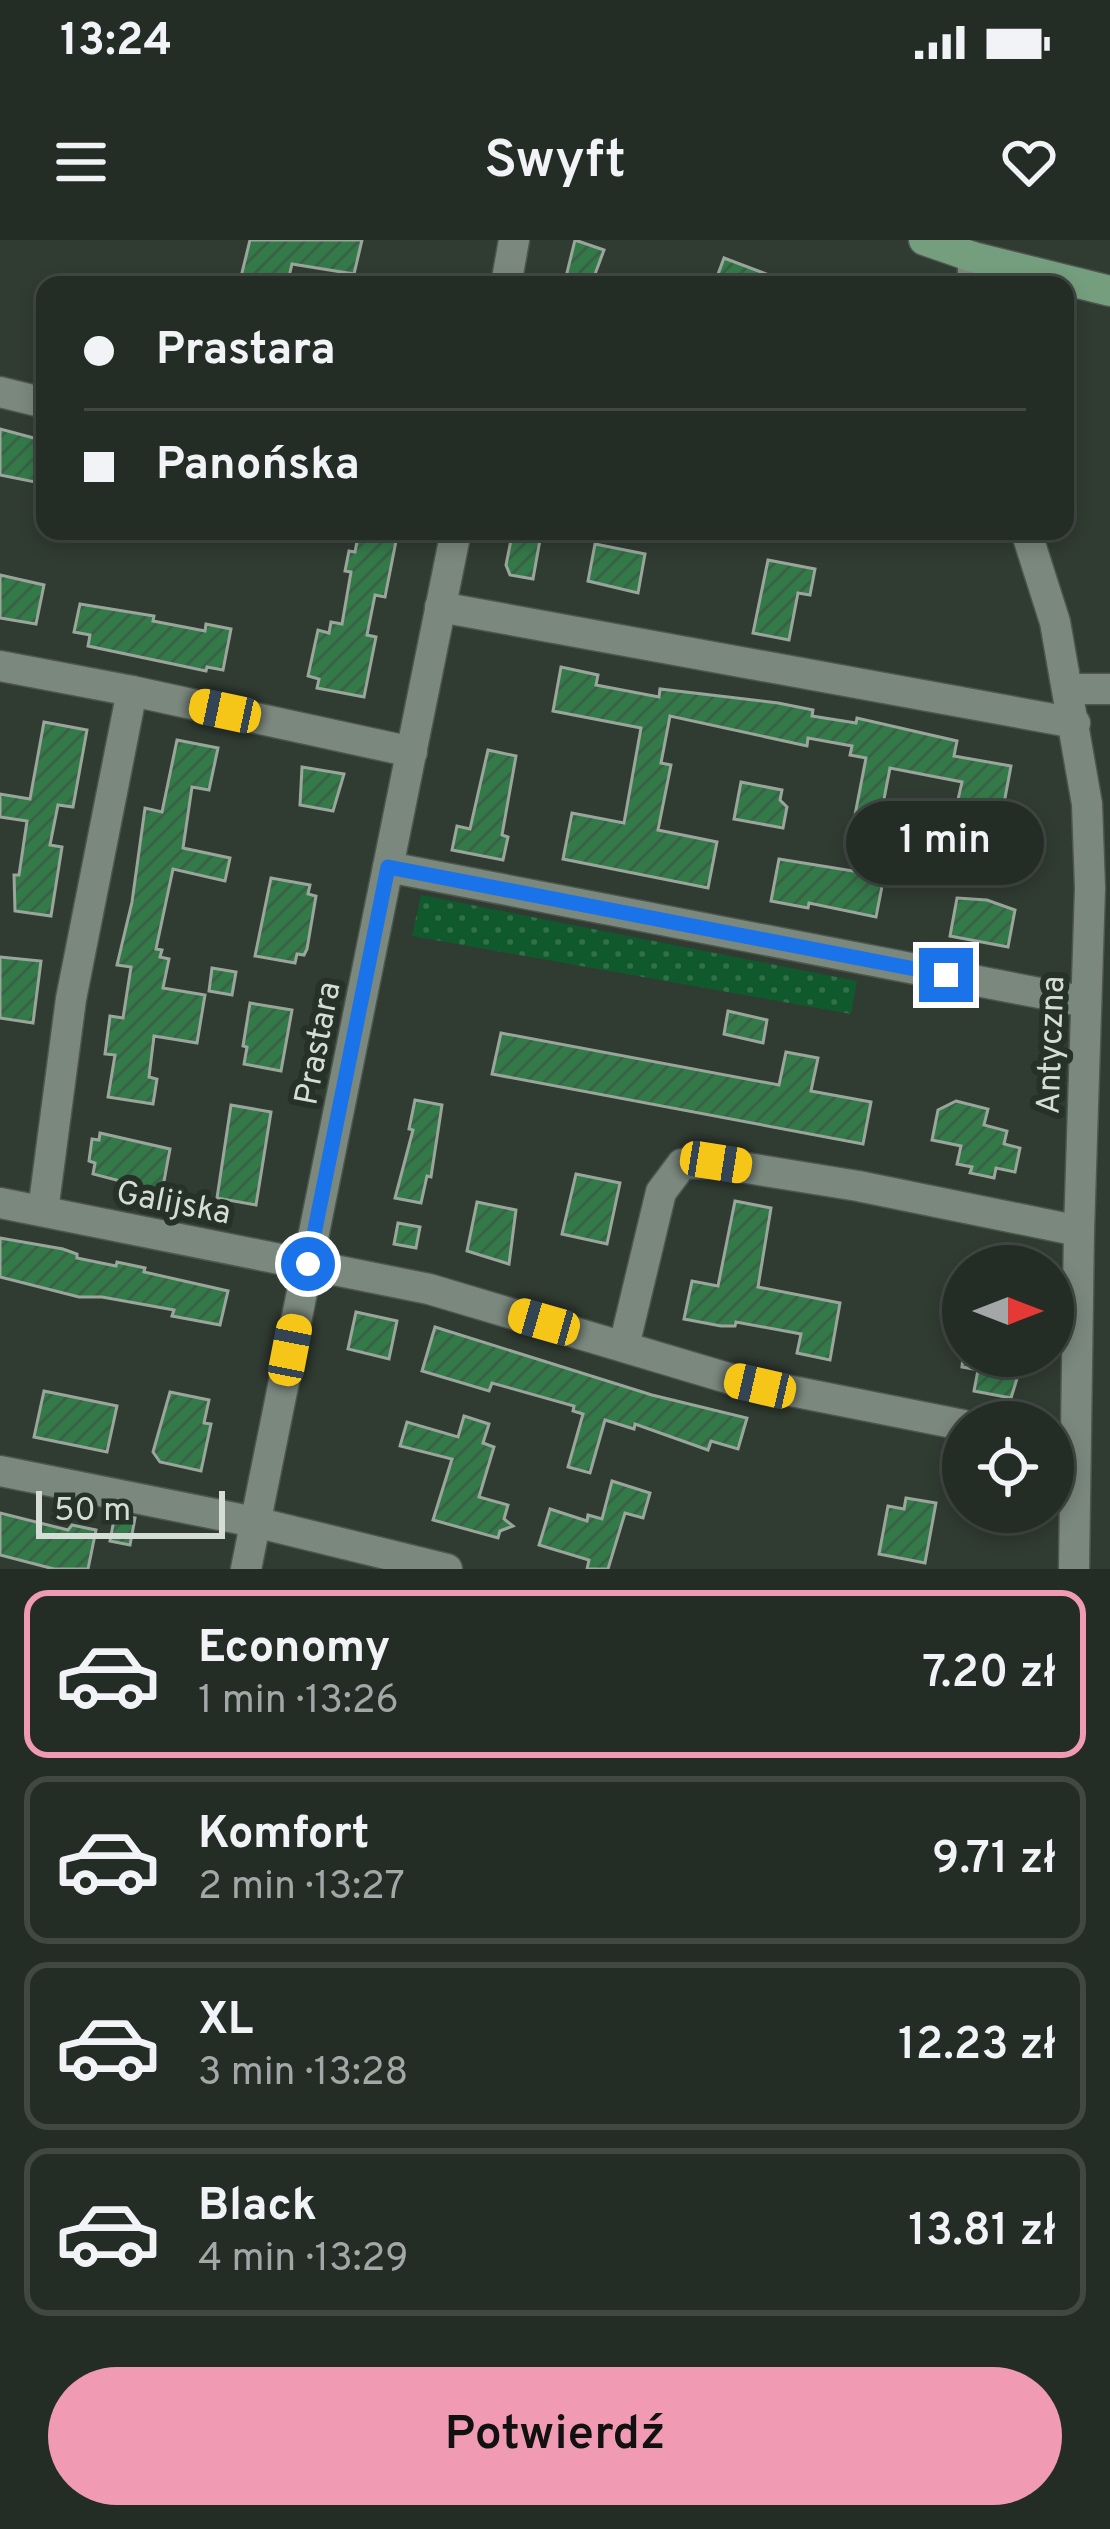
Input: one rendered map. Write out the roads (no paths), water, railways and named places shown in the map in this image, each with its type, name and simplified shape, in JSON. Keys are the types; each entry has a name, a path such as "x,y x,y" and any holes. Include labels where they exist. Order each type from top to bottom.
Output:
{"main road":[{"path":"923,240 973,271 1007,276"},
{"path":"1074,286 1110,291"}],"street":[{"path":"508,276 514,240"},
{"path":"0,392 36,402"},
{"name":"Prastara","path":"247,1569 453,540"},
{"name":"Antyczna","path":"1029,540 1055,622 1075,723 1099,804 1090,889 1079,1231 1068,1401"},
{"path":"440,608 1075,723"},
{"path":"0,666 412,752"},
{"path":"1068,689 1110,689"},
{"path":"43,1211 71,999 132,691"},
{"path":"388,867 1086,1002"},
{"path":"624,1346 661,1192 682,1164 716,1162 1079,1231"},
{"name":"Galijska","path":"0,1203 429,1289 788,1392 942,1421"},
{"path":"0,1471 255,1522 447,1569"},
{"name":"Antyczna","path":"1071,1533 1074,1569"}]}
